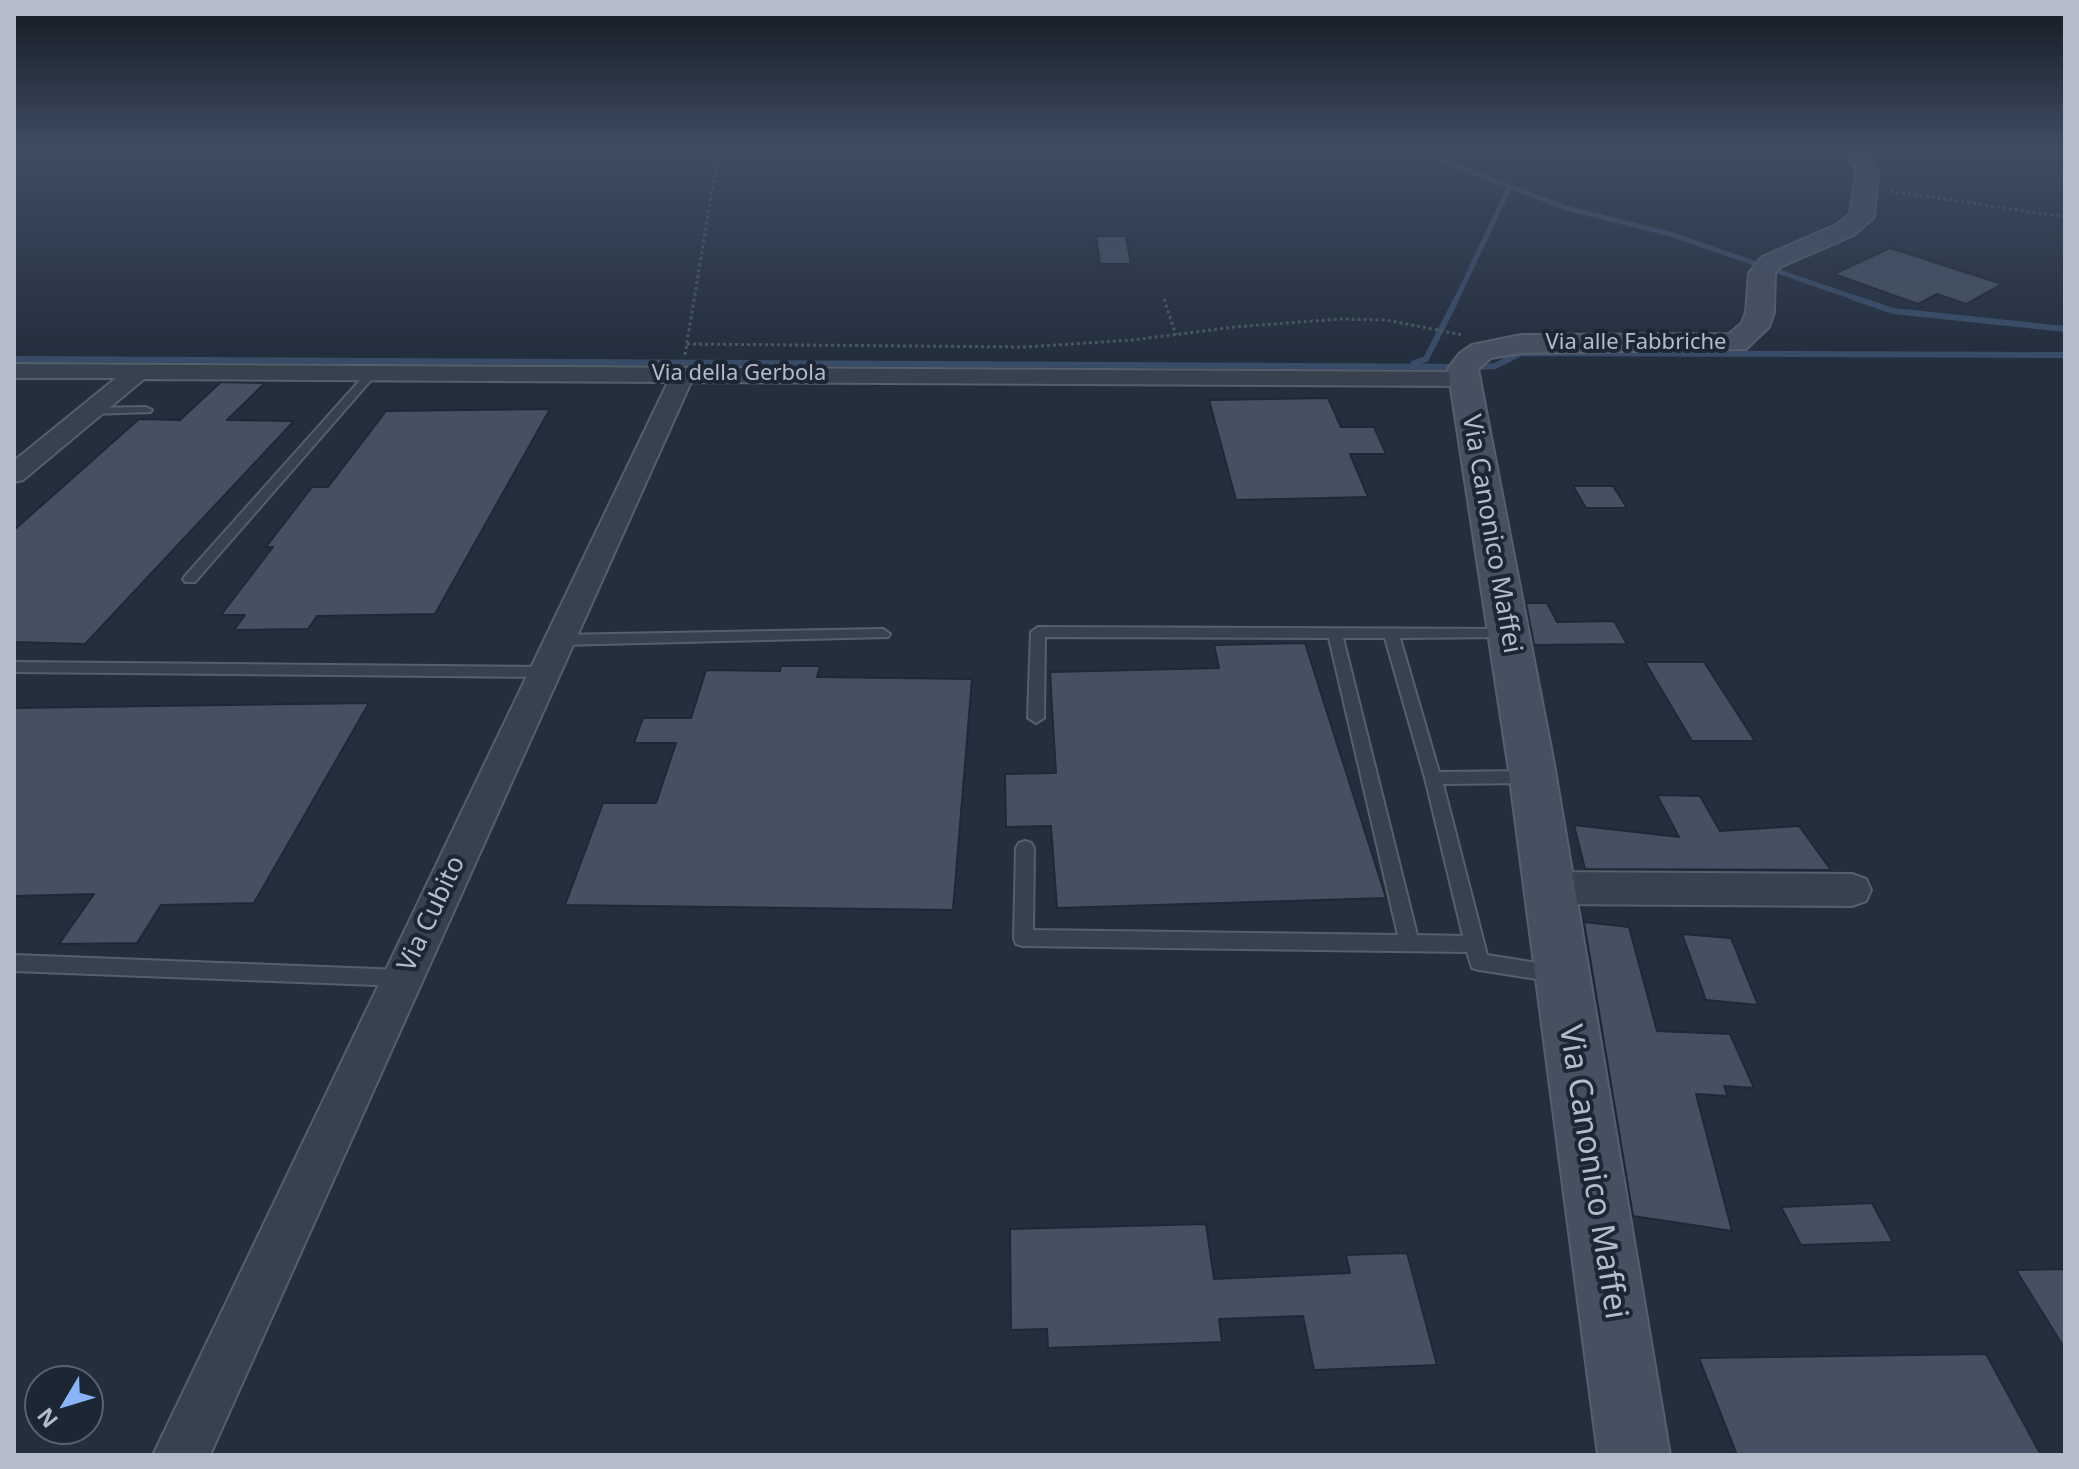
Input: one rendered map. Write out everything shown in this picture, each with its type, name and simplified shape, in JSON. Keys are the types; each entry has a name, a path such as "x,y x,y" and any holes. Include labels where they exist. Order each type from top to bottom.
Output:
{"street":[{"name":"Via alle Fabbriche","path":"1460,360 1482,351 1521,344 1736,343 1755,327 1767,267 1858,223 1862,216"},
{"name":"Via della Gerbola","path":"14,371 683,374 1460,360"},
{"name":"Via Canonico Maffei","path":"1460,360 1532,777 1634,1455"},
{"path":"14,474 139,371"},
{"name":"Via Cubito","path":"181,1455 683,374"},
{"path":"1549,888 1852,890"}],"lane":[{"path":"190,579 373,372"},
{"path":"91,411 146,410"},
{"path":"1036,718 1038,632 1508,632"},
{"path":"1335,633 1409,941"},
{"path":"1391,633 1433,778 1479,962 1562,975"},
{"path":"14,667 551,656 883,634"},
{"path":"1433,778 1532,777"},
{"path":"1025,848 1023,938 1474,944"},
{"path":"14,963 402,978"}],"path":[{"path":"708,216 687,344 1025,347 1340,319 1386,320 1434,328 1460,360"},
{"path":"1164,299 1176,335"}],"building":[{"path":"1096,236 1126,236 1131,264 1100,264"},
{"path":"1890,248 2002,284 1966,304 1937,294 1918,304 1834,274"},
{"path":"221,382 265,383 227,420 294,421 85,644 14,642 14,530 139,419 180,420"},
{"path":"1328,398 1341,427 1374,427 1386,454 1350,454 1368,497 1236,500 1209,400"},
{"path":"550,409 435,614 317,616 308,629 234,630 245,615 221,615 273,547 266,547 312,487 328,487 386,411"},
{"path":"1573,486 1613,486 1627,508 1586,508"},
{"path":"1526,603 1547,603 1557,622 1614,621 1627,644 1534,645"},
{"path":"1305,643 1386,898 1057,908 1051,826 1006,827 1005,774 1056,773 1050,672 1219,668 1214,645"},
{"path":"1645,662 1704,662 1755,741 1692,741"},
{"path":"781,666 820,666 817,677 972,679 953,910 565,905 603,803 656,803 676,743 634,743 643,718 691,718 706,670 780,671"},
{"path":"369,703 254,903 161,905 137,943 59,944 94,894 14,896 14,708"},
{"path":"1657,795 1700,796 1720,831 1799,826 1831,870 1585,869 1574,825 1679,837"},
{"path":"1584,922 1629,927 1657,1031 1730,1034 1754,1088 1724,1086 1728,1096 1696,1094 1732,1231 1633,1216"},
{"path":"1682,934 1731,938 1758,1005 1706,1000"},
{"path":"1872,1203 1893,1242 1801,1245 1781,1207"},
{"path":"1206,1224 1214,1279 1350,1273 1346,1255 1407,1253 1437,1365 1314,1370 1303,1316 1219,1319 1222,1342 1048,1348 1047,1329 1011,1330 1010,1229"},
{"path":"2065,1269 2065,1349 2016,1270"},
{"path":"1986,1354 2041,1455 1737,1455 1699,1358"}],"waterway":[{"path":"1456,300 1496,216"},
{"path":"1596,216 1670,234 1861,300"},
{"path":"1855,298 1893,311 2065,329"},
{"path":"1414,363 1426,359 1456,300"},
{"path":"14,359 1480,367 1495,366 1521,353 2065,355"}]}
